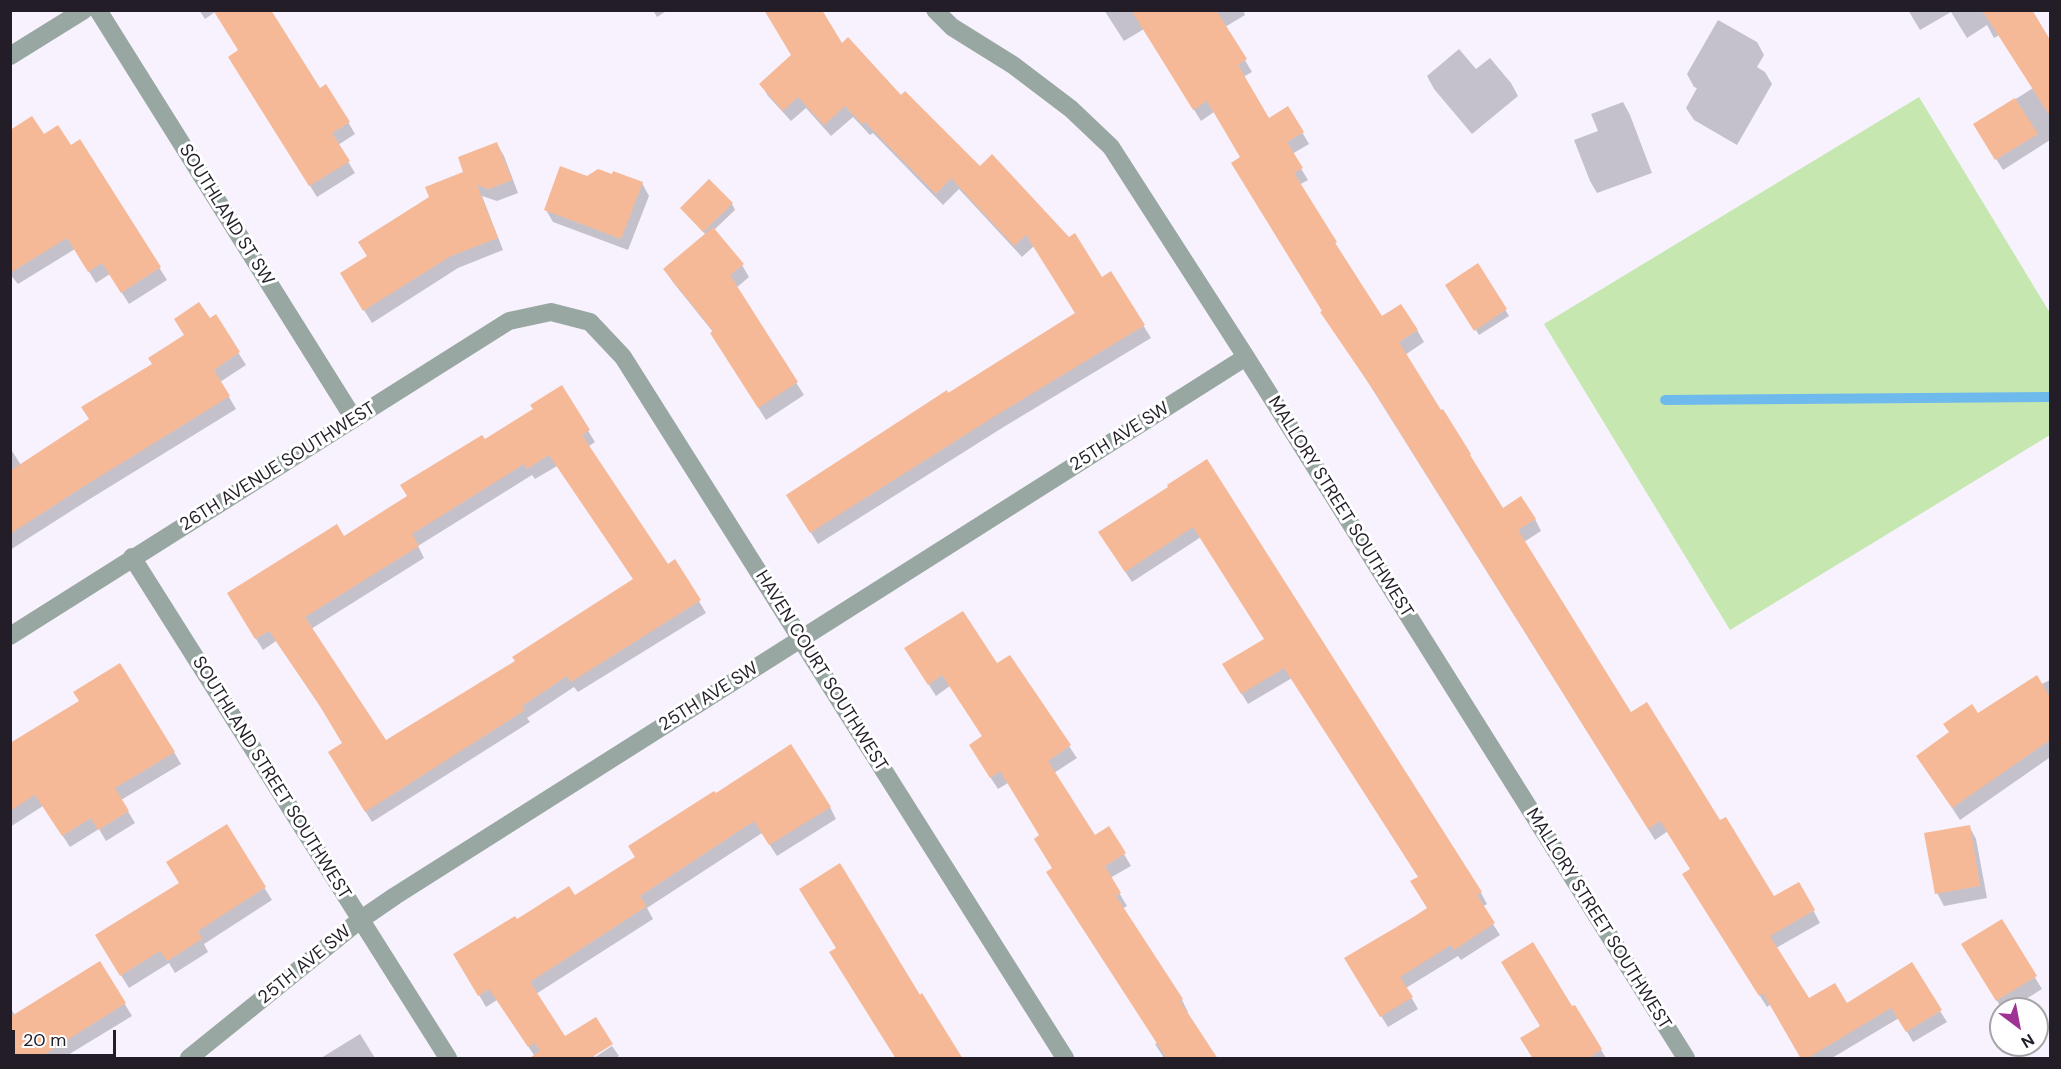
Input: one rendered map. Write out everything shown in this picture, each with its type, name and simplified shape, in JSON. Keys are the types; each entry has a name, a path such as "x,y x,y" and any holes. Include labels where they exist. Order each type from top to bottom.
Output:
{"street":[{"path":"10,56 84,10"},
{"name":"SOUTHLAND ST SW","path":"98,10 354,419"},
{"name":"MALLORY STREET SOUTHWEST","path":"935,10 952,27 1013,64 1071,109 1111,147 1246,357 1686,1059"},
{"name":"26TH AVENUE SOUTHWEST","path":"10,636 509,321 552,312"},
{"name":"HAVEN COURT SOUTHWEST","path":"552,312 590,322 623,357 1065,1059"},
{"name":"25TH AVE SW","path":"189,1059 360,920 395,896 1246,357"},
{"name":"SOUTHLAND STREET SOUTHWEST","path":"132,557 448,1059"}],"green space":[{"path":"1919,97 2050,313 2050,435 1730,630 1544,324"}],"building":[{"path":"213,10 271,10 320,88 326,84 350,122 332,133 350,161 309,186 228,57 238,50"},
{"path":"764,10 822,10 842,43 848,37 901,95 905,91 980,166 992,154 1069,237 1075,233 1102,277 1111,271 1145,325 995,416 810,533 786,495 947,390 948,393 1075,313 1026,235 1014,246 951,178 936,194 865,122 862,124 845,106 824,125 798,97 783,111 759,84 791,55"},
{"path":"1131,10 1216,10 1247,59 1238,65 1269,118 1288,106 1304,132 1287,142 1303,168 1294,173 1382,316 1401,304 1418,330 1399,342 1503,508 1521,496 1536,519 1518,530 1631,712 1647,702 1720,820 1726,817 1774,896 1799,882 1815,910 1770,936 1809,998 1835,983 1847,1003 1912,962 1942,1010 1906,1032 1891,1008 1806,1059 1801,1059 1763,993 1759,996 1682,874 1690,869 1660,821 1648,829 1374,391 1320,312 1322,311 1231,163 1240,157 1207,101 1193,110"},
{"path":"1982,10 2032,10 2050,40 2050,116"},
{"path":"2015,98 2038,134 1995,160 1973,124"},
{"path":"32,116 44,134 58,125 71,145 80,139 161,267 121,293 102,263 88,272 67,238 10,273 10,130"},
{"path":"497,142 512,180 489,189 477,185 498,238 451,256 363,311 340,273 367,256 358,242 429,197 425,187 463,172 458,157"},
{"path":"560,166 587,176 598,169 612,174 613,171 643,182 621,239 544,210"},
{"path":"709,179 733,203 703,232 680,208"},
{"path":"713,227 744,264 730,275 798,382 758,408 710,333 713,331 663,269"},
{"path":"1478,263 1507,309 1474,331 1445,285"},
{"path":"199,302 210,318 216,314 240,352 214,370 230,396 10,534 10,471 89,419 81,407 152,364 148,358 184,335 174,319"},
{"path":"562,385 590,430 582,435 668,564 675,559 701,600 571,682 567,676 522,706 525,710 365,812 328,752 342,743 318,703 269,631 255,639 227,593 337,524 344,536 407,496 400,485 482,435 485,439 533,409 530,405","holes":["549,455 633,579 512,657 515,661 386,740 305,617 419,546 412,534 524,464 527,469"]},
{"path":"1207,459 1482,892 1477,895 1495,923 1454,950 1451,945 1400,977 1413,997 1380,1017 1344,958 1427,908 1410,881 1418,877 1284,668 1241,694 1222,664 1264,639 1193,527 1125,572 1098,532"},
{"path":"963,611 997,663 1010,655 1071,745 1048,761 1095,835 1109,826 1126,853 1105,866 1121,893 1116,896 1183,999 1180,1001 1218,1059 1167,1059 1046,872 1052,868 1034,839 1039,835 1000,771 990,778 969,745 982,736 942,675 928,685 904,648"},
{"path":"120,663 175,752 115,788 129,811 98,830 91,818 62,836 35,795 10,811 10,743 79,701 73,692"},
{"path":"2037,675 2050,697 2050,740 1952,808 1916,756 1949,732 1943,724 1972,704 1978,713"},
{"path":"791,744 831,807 769,845 754,821 640,896 647,906 530,982 565,1036 596,1017 613,1044 589,1059 528,1059 540,1051 535,1043 528,1047 489,989 478,996 453,954 515,916 517,919 569,886 575,895 635,857 628,846"},
{"path":"227,824 266,887 198,931 202,939 167,961 160,951 120,976 95,935 179,883 166,862"},
{"path":"1970,825 1980,886 1935,894 1924,833"},
{"path":"840,863 920,995 922,993 963,1059 896,1059 829,952 836,948 799,889"},
{"path":"2002,919 2037,976 2003,997 1994,997 1961,944"},
{"path":"1533,942 1572,1006 1575,1005 1602,1049 1587,1059 1533,1059 1520,1038 1540,1026 1501,962"},
{"path":"100,961 126,1003 37,1059 10,1059 10,1017"}],"waterway":[{"path":"1665,400 2050,397"}]}
